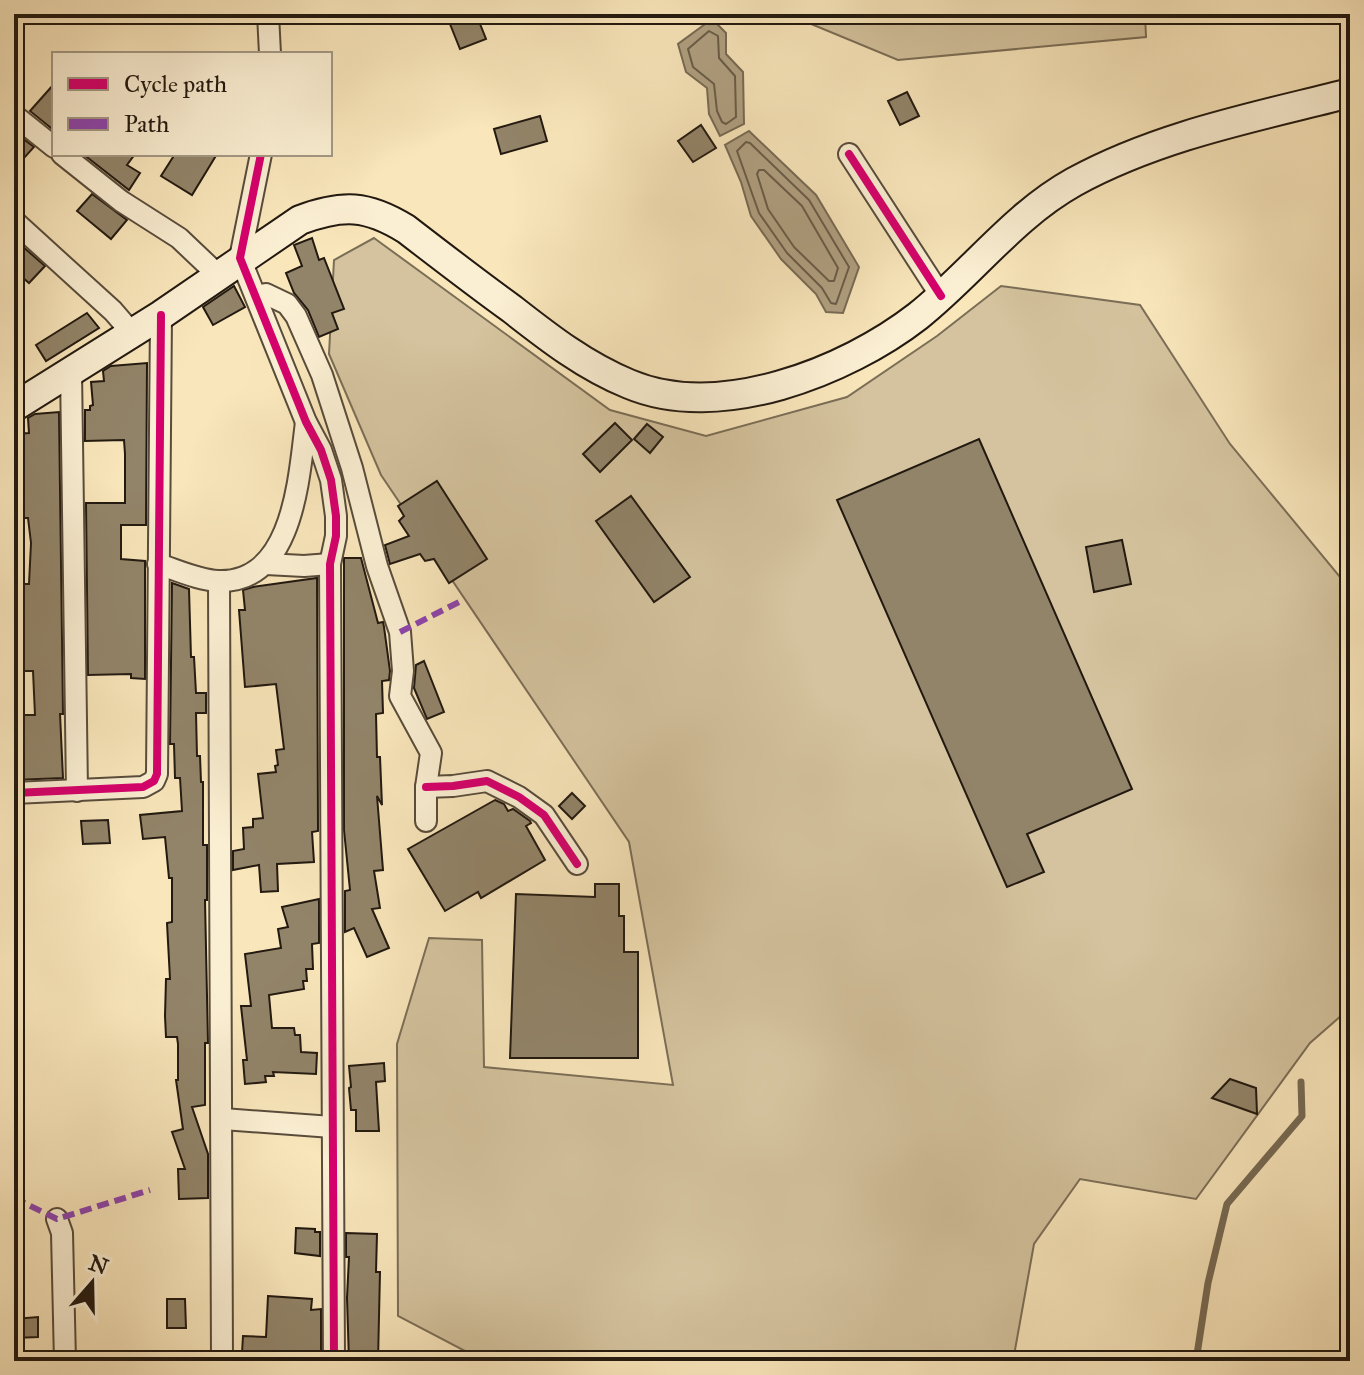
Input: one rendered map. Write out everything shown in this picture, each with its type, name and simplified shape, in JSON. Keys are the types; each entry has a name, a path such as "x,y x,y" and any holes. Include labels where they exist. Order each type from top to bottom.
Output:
{"main road":[{"path":"14,407 161,315 300,220 320,212 347,208 368,210 406,229 569,352 603,372 645,390 688,397 759,390 824,369 882,342 941,296 1034,208 1073,183 1136,152 1200,131 1350,93"}],"street":[{"path":"268,14 270,52"},
{"path":"14,115 52,145"},
{"path":"849,154 941,296"},
{"path":"65,156 121,201 229,266 256,296 331,480 336,516 336,536 330,564 334,1361"},
{"path":"229,266 260,156"},
{"path":"14,221 102,300 132,333"},
{"path":"256,296 266,294 287,304 296,316 322,375 352,468 377,566 400,632 403,671 400,696 431,753 426,787 426,821"},
{"path":"14,793 143,787 154,781 157,774 161,315"},
{"path":"71,371 77,791"},
{"path":"158,564 219,581 249,574 266,564 281,540 287,523 306,422"},
{"path":"266,564 330,564"},
{"path":"219,581 222,1361"},
{"path":"426,787 487,781 519,797 544,815 577,864"},
{"path":"223,1119 332,1127"},
{"path":"57,1219 62,1233 65,1361"}],"shaded area":[{"path":"787,14 1145,14 1146,37 898,60"},
{"path":"374,238 610,410 706,436 847,397 937,336 1001,286 1140,305 1230,444 1350,589 1350,1008 1310,1043 1196,1199 1080,1179 1034,1244 1013,1361 484,1361 398,1316 397,1044 429,938 482,940 484,1067 673,1085 629,842 381,475 329,354 334,260"}],"water":[{"path":"712,19 726,33 726,54 743,72 744,124 720,136 709,114 707,88 686,72 678,44"},
{"path":"749,131 816,195 859,267 843,313 826,312 816,294 781,259 751,216 725,145"}],"building":[{"path":"446,14 476,14 486,39 460,49"},
{"path":"52,86 52,127 30,111"},
{"path":"907,92 919,116 900,125 888,101"},
{"path":"540,116 547,141 501,154 494,129"},
{"path":"701,125 716,148 693,162 678,141"},
{"path":"14,132 34,147 14,169"},
{"path":"86,156 134,156 127,165 140,173 129,190"},
{"path":"174,156 216,156 192,195 161,176"},
{"path":"92,194 127,220 111,239 77,211"},
{"path":"312,238 319,260 324,258 344,309 332,313 338,329 319,337 308,310 294,293 286,273 302,266 294,245"},
{"path":"14,239 45,266 29,283 14,270"},
{"path":"234,286 245,307 213,325 203,307"},
{"path":"87,313 99,328 46,361 36,345"},
{"path":"147,363 146,525 121,525 121,559 145,561 145,679 131,678 131,674 88,675 86,503 125,503 125,454 124,440 85,441 85,410 90,410 93,405 91,382 104,381 103,371 111,366"},
{"path":"59,412 63,778 14,780 14,715 35,715 33,671 14,671 14,584 29,584 31,543 28,518 14,518 14,434 29,433 28,418 35,414"},
{"path":"615,423 632,440 600,472 583,454"},
{"path":"647,424 663,437 650,453 634,439"},
{"path":"979,439 1132,789 1027,834 1044,872 1007,887 837,500"},
{"path":"437,481 487,559 449,583 434,559 425,561 420,554 390,564 385,545 409,536 399,521 404,516 398,506"},
{"path":"631,496 690,577 654,602 596,521"},
{"path":"1122,540 1131,584 1094,592 1086,547"},
{"path":"344,558 361,558 378,623 383,622 390,671 389,680 382,681 383,713 376,714 382,805 377,796 383,870 374,871 380,908 372,909 389,948 367,957 354,928 345,932 345,891 350,890 344,830"},
{"path":"317,578 318,831 312,832 314,862 277,864 278,891 261,892 259,865 233,870 233,851 244,849 243,828 253,827 253,819 263,818 258,774 276,772 276,750 284,749 276,684 245,687 239,610 245,610 243,590"},
{"path":"172,583 189,589 191,657 194,657 196,693 206,693 206,713 196,713 197,756 200,756 203,782 203,845 207,845 208,1043 205,1043 205,1105 192,1107 208,1154 208,1198 179,1199 178,1169 185,1169 172,1132 183,1129 176,1080 178,1044 177,1037 166,1037 165,1016 166,979 170,979 167,923 172,922 172,878 169,878 165,837 143,839 140,815 182,811 180,778 175,778 174,744 170,744"},
{"path":"424,661 444,712 427,719 414,688 416,665"},
{"path":"572,793 585,806 572,819 559,806"},
{"path":"495,800 504,804 508,811 513,809 530,821 526,826 545,860 481,898 478,892 445,911 408,849"},
{"path":"108,820 110,843 83,844 81,821"},
{"path":"595,884 619,884 619,916 624,916 624,952 638,952 638,1058 510,1058 516,894 595,897"},
{"path":"319,899 319,943 312,944 313,969 306,969 304,989 269,995 272,1028 294,1028 295,1035 300,1035 301,1052 317,1053 316,1074 273,1072 274,1076 265,1076 266,1082 245,1084 243,1060 247,1060 241,1006 251,1006 245,954 281,948 278,929 288,927 282,907"},
{"path":"384,1063 385,1081 376,1082 379,1131 356,1131 356,1110 351,1110 349,1066"},
{"path":"1230,1079 1256,1088 1257,1114 1212,1098"},
{"path":"296,1228 320,1232 320,1256 295,1253"},
{"path":"346,1233 377,1234 376,1272 380,1272 378,1361 349,1361 349,1257 346,1257"},
{"path":"268,1296 312,1299 311,1310 321,1309 321,1352 283,1356 283,1361 261,1361 260,1354 242,1353 243,1336 266,1337"},
{"path":"167,1299 185,1299 186,1328 167,1328"},
{"path":"38,1317 38,1337 14,1338 14,1319"}],"waterway":[{"path":"1196,1361 1208,1283 1227,1204 1302,1116 1301,1082"}],"marked path":[{"path":"400,632 461,601"},
{"path":"14,1198 57,1219 150,1190"}],"cycle path":[{"path":"849,154 941,296"},
{"path":"261,156 240,258 306,422 321,450 331,480 336,516 336,536 330,564 334,1361"},
{"path":"14,793 143,787 154,781 157,774 161,315"},
{"path":"426,787 487,781 519,797 544,815 577,864"}]}
